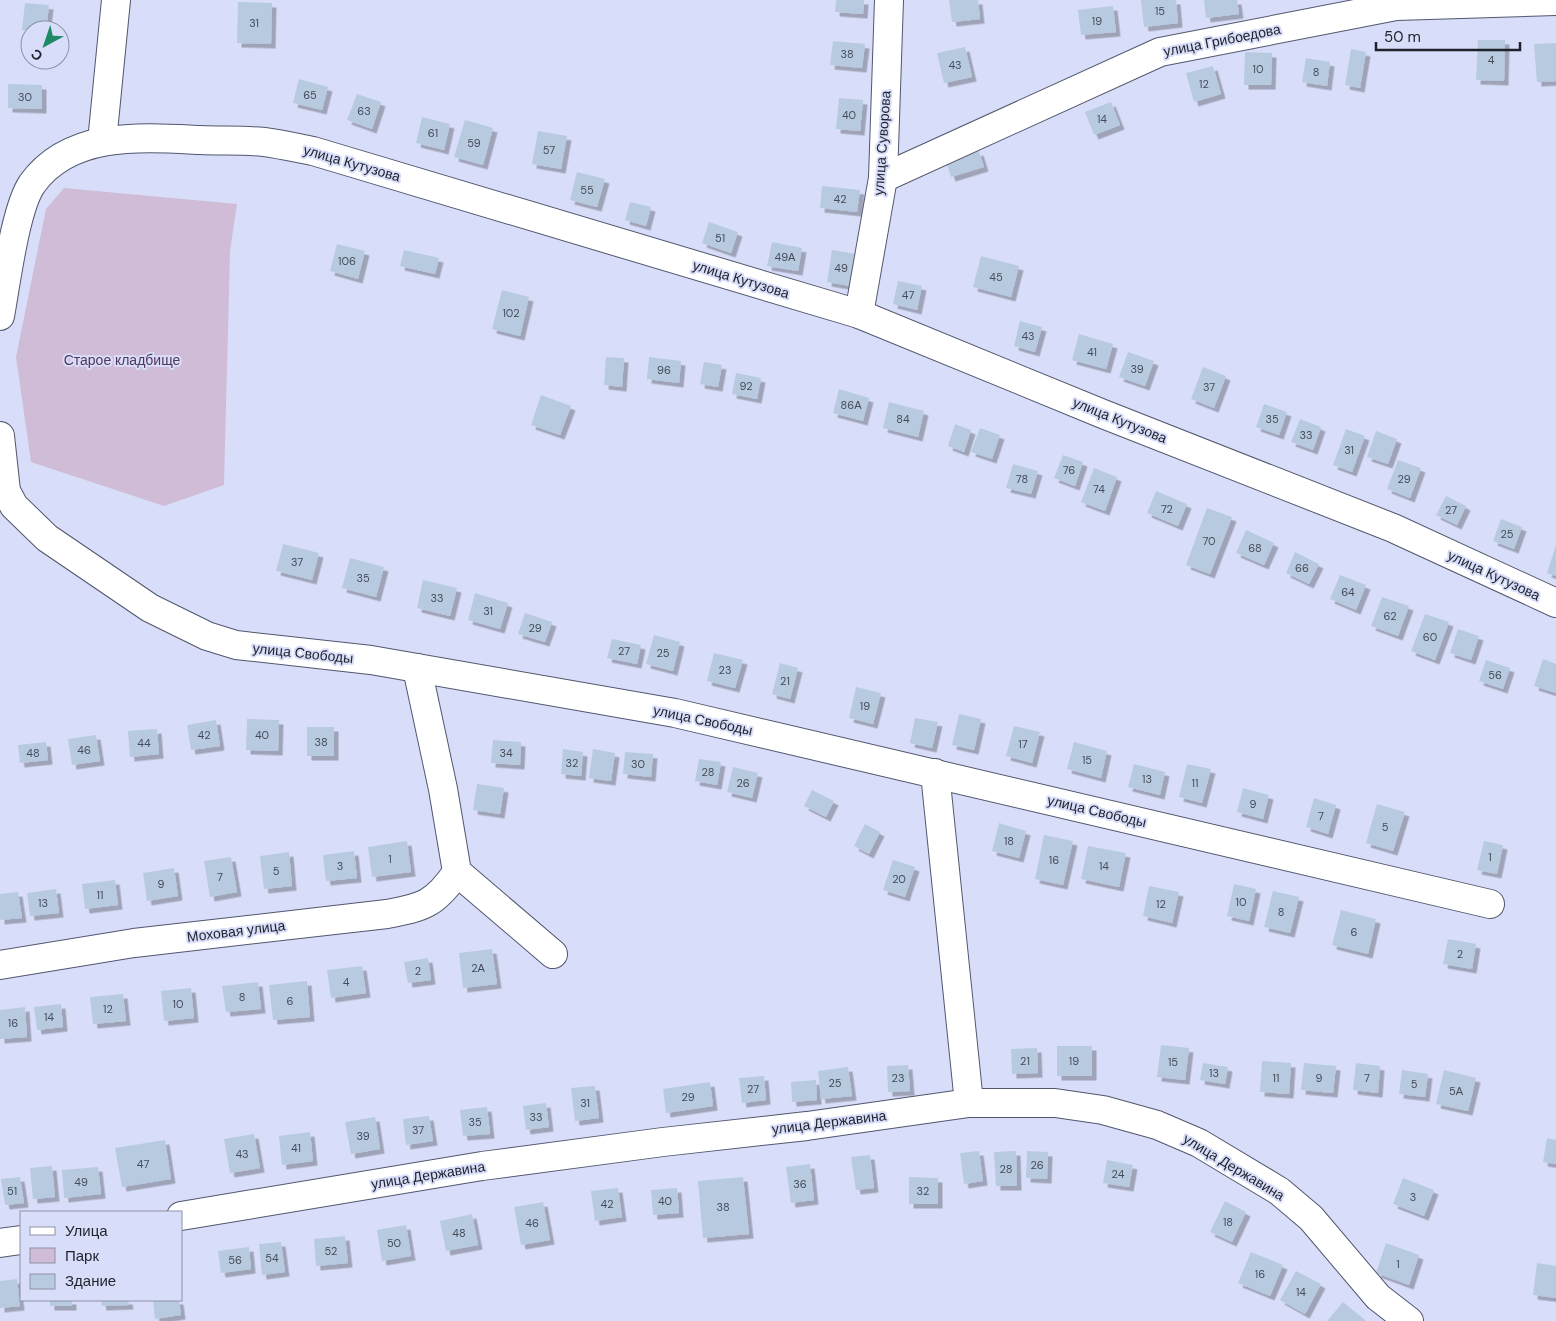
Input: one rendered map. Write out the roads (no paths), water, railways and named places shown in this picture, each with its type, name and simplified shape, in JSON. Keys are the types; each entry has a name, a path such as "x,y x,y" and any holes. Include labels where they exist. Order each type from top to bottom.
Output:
{"street":[{"path":"102,142 116,0"},
{"name":"улица Суворова","path":"859,314 883,178 889,0"},
{"name":"улица Грибоедова","path":"883,178 1160,52 1396,6 1556,1"},
{"name":"улица Кутузова","path":"0,316 22,205 31,185 44,170 59,158 102,142 145,137 256,142 312,151 859,314 1103,414 1393,528 1556,603"},
{"name":"улица Свободы","path":"0,436 2,475 6,491 14,506 47,538 150,608 207,636 236,645 370,660 675,713 1490,904"},
{"path":"417,668 443,788 457,872 553,954"},
{"path":"935,773 969,1103"},
{"name":"Моховая улица","path":"0,965 134,943 387,914 420,908 436,898 457,872"},
{"name":"улица Державина","path":"182,1216 482,1166 807,1126 969,1103 1055,1103 1103,1110 1157,1124 1199,1143 1279,1191 1311,1218 1378,1297 1409,1321"},
{"path":"0,1244 20,1240"}],"park label":[{"name":"Старое кладбище","path":"122,360"}]}
